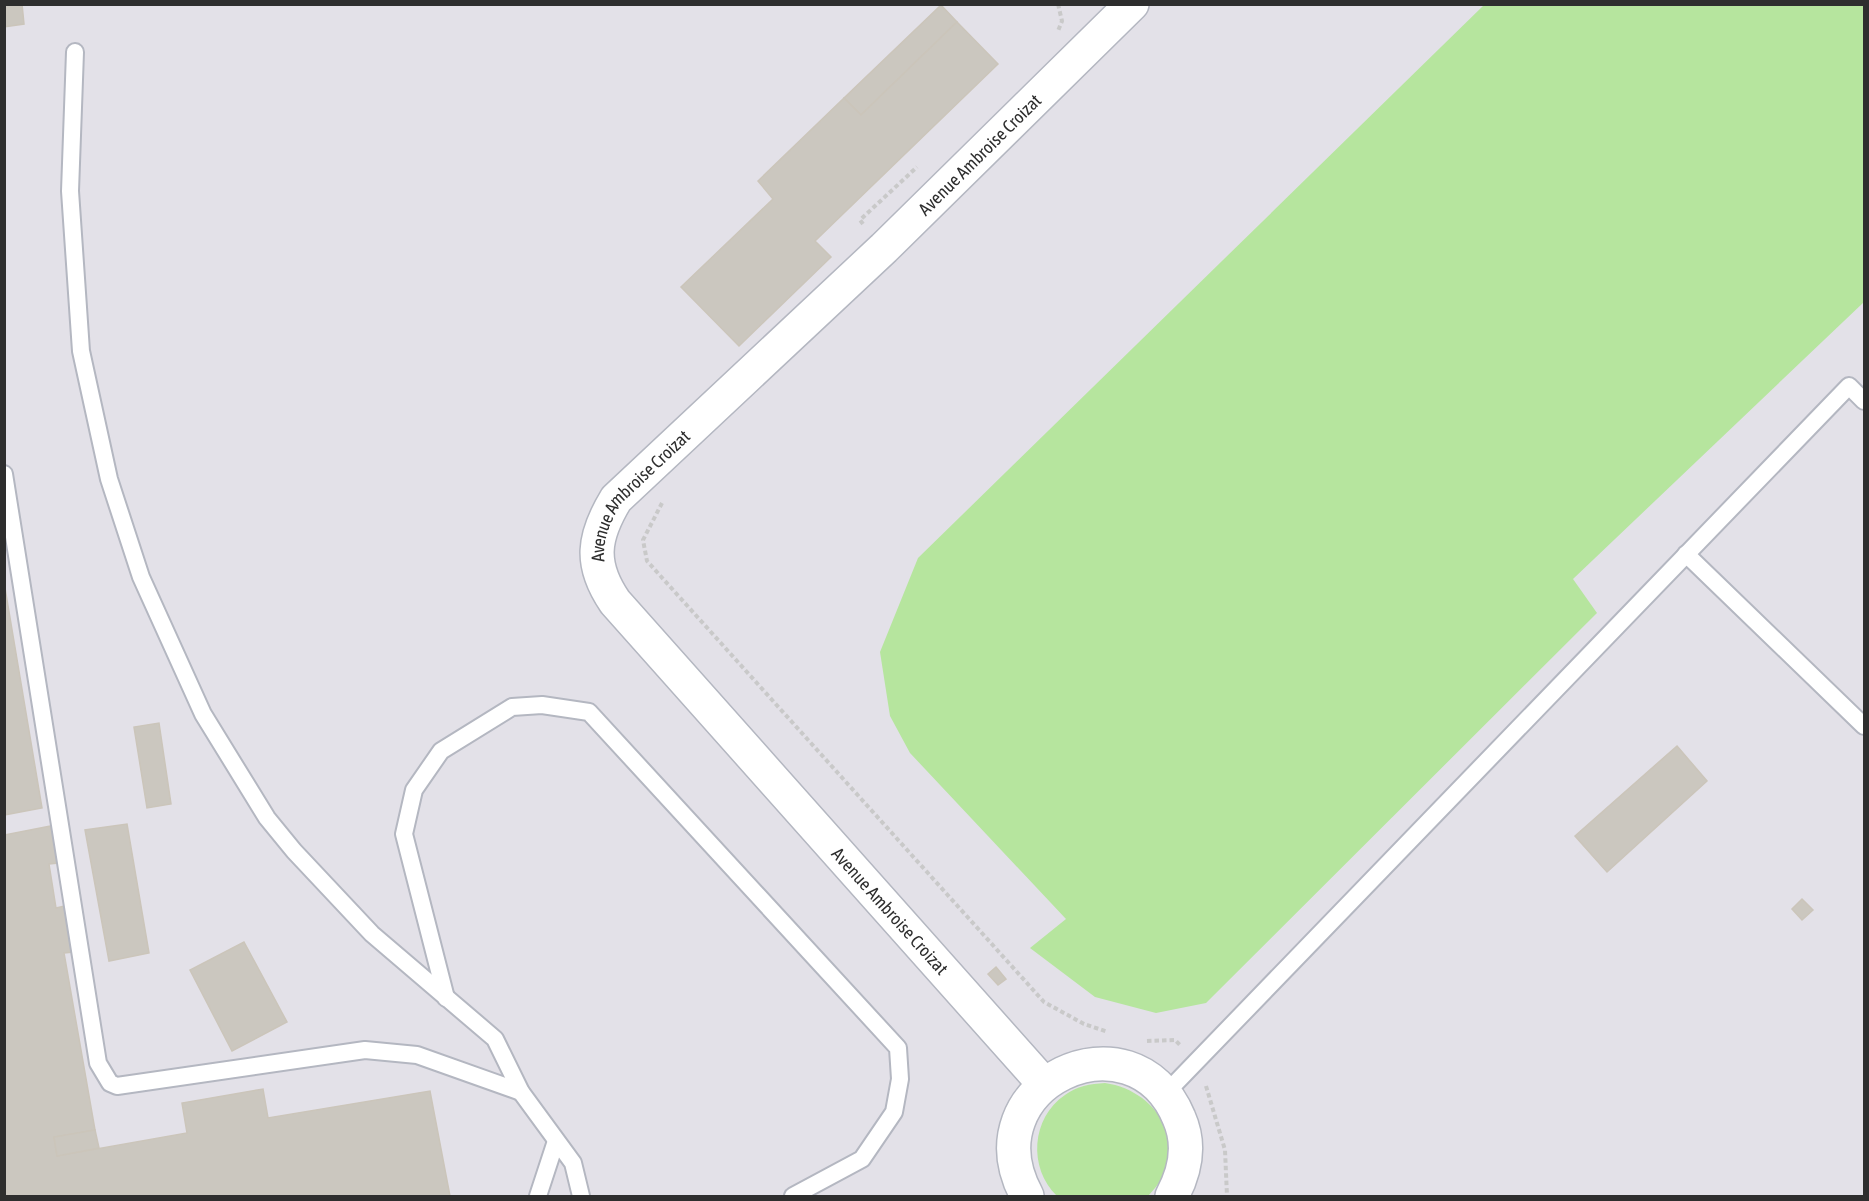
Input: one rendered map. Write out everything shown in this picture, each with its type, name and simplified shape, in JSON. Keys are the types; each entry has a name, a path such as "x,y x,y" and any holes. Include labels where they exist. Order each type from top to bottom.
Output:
{"street":[{"name":"Avenue Ambroise Croizat","path":"1044,1084 615,602 599,572 597,557 601,527 616,499 884,248 1114,10"},
{"path":"1027,1197 1015,1166 1015,1132 1023,1111 1044,1084 1076,1067 1106,1064 1125,1067 1142,1074 1165,1094 1183,1126 1186,1150 1182,1174 1172,1197"}],"lane":[{"path":"75,52 70,191 81,351 109,479 141,577 202,714 267,818 343,904 390,950 495,1040 521,1092 573,1163 581,1197"},
{"path":"1165,1094 1849,386 1864,401"},
{"path":"4,474 98,1063 110,1083 117,1086 365,1050 417,1055 521,1092"},
{"path":"1686,554 1864,726"},
{"path":"446,998 404,834 414,790 441,751 512,707 542,705 589,712 898,1047 900,1079 894,1112 862,1160 793,1197"},
{"path":"538,1197 556,1141"}],"path":[{"path":"1056,36 1062,21 1058,4"},
{"path":"884,248 860,220 920,164"},
{"path":"669,496 660,504 643,540 647,561 1044,1002 1084,1024 1110,1032"},
{"path":"1142,1040 1174,1040 1188,1052 1194,1063 1210,1093 1225,1150 1227,1197"}],"shaded area":[{"path":"5,5 1864,5 1864,1196 5,1196"}],"green space":[{"path":"1484,5 1864,5 1864,302 1573,579 1597,613 1206,1003 1156,1013 1095,997 1030,948 1066,919 910,753 890,716 880,652 918,558"},
{"path":"1105,1083 1125,1088 1142,1098 1165,1126 1169,1143 1169,1161 1162,1179 1148,1196 1057,1196 1041,1172 1038,1158 1037,1144 1045,1117 1054,1105 1074,1089"}],"building":[{"path":"4,4 22,4 24,24 4,27"},
{"path":"941,5 957,22 861,115 844,98"},
{"path":"957,22 998,64 815,241 831,257 739,346 681,287 773,199 758,181 844,98 861,115"},
{"path":"4,582 42,808 4,815"},
{"path":"159,723 171,804 147,808 134,727"},
{"path":"1677,746 1707,781 1607,872 1575,836"},
{"path":"127,824 149,953 109,961 85,830"},
{"path":"51,826 58,863 49,864 56,908 65,906 73,952 64,953 95,1130 54,1137 57,1156 187,1133 182,1103 263,1089 268,1118 430,1091 450,1196 4,1196 4,835"},
{"path":"1802,899 1813,910 1802,920 1792,909"},
{"path":"244,942 287,1022 232,1051 190,970"},
{"path":"996,967 1006,979 998,985 988,974"},
{"path":"95,1130 99,1148 57,1156 54,1137"}]}
